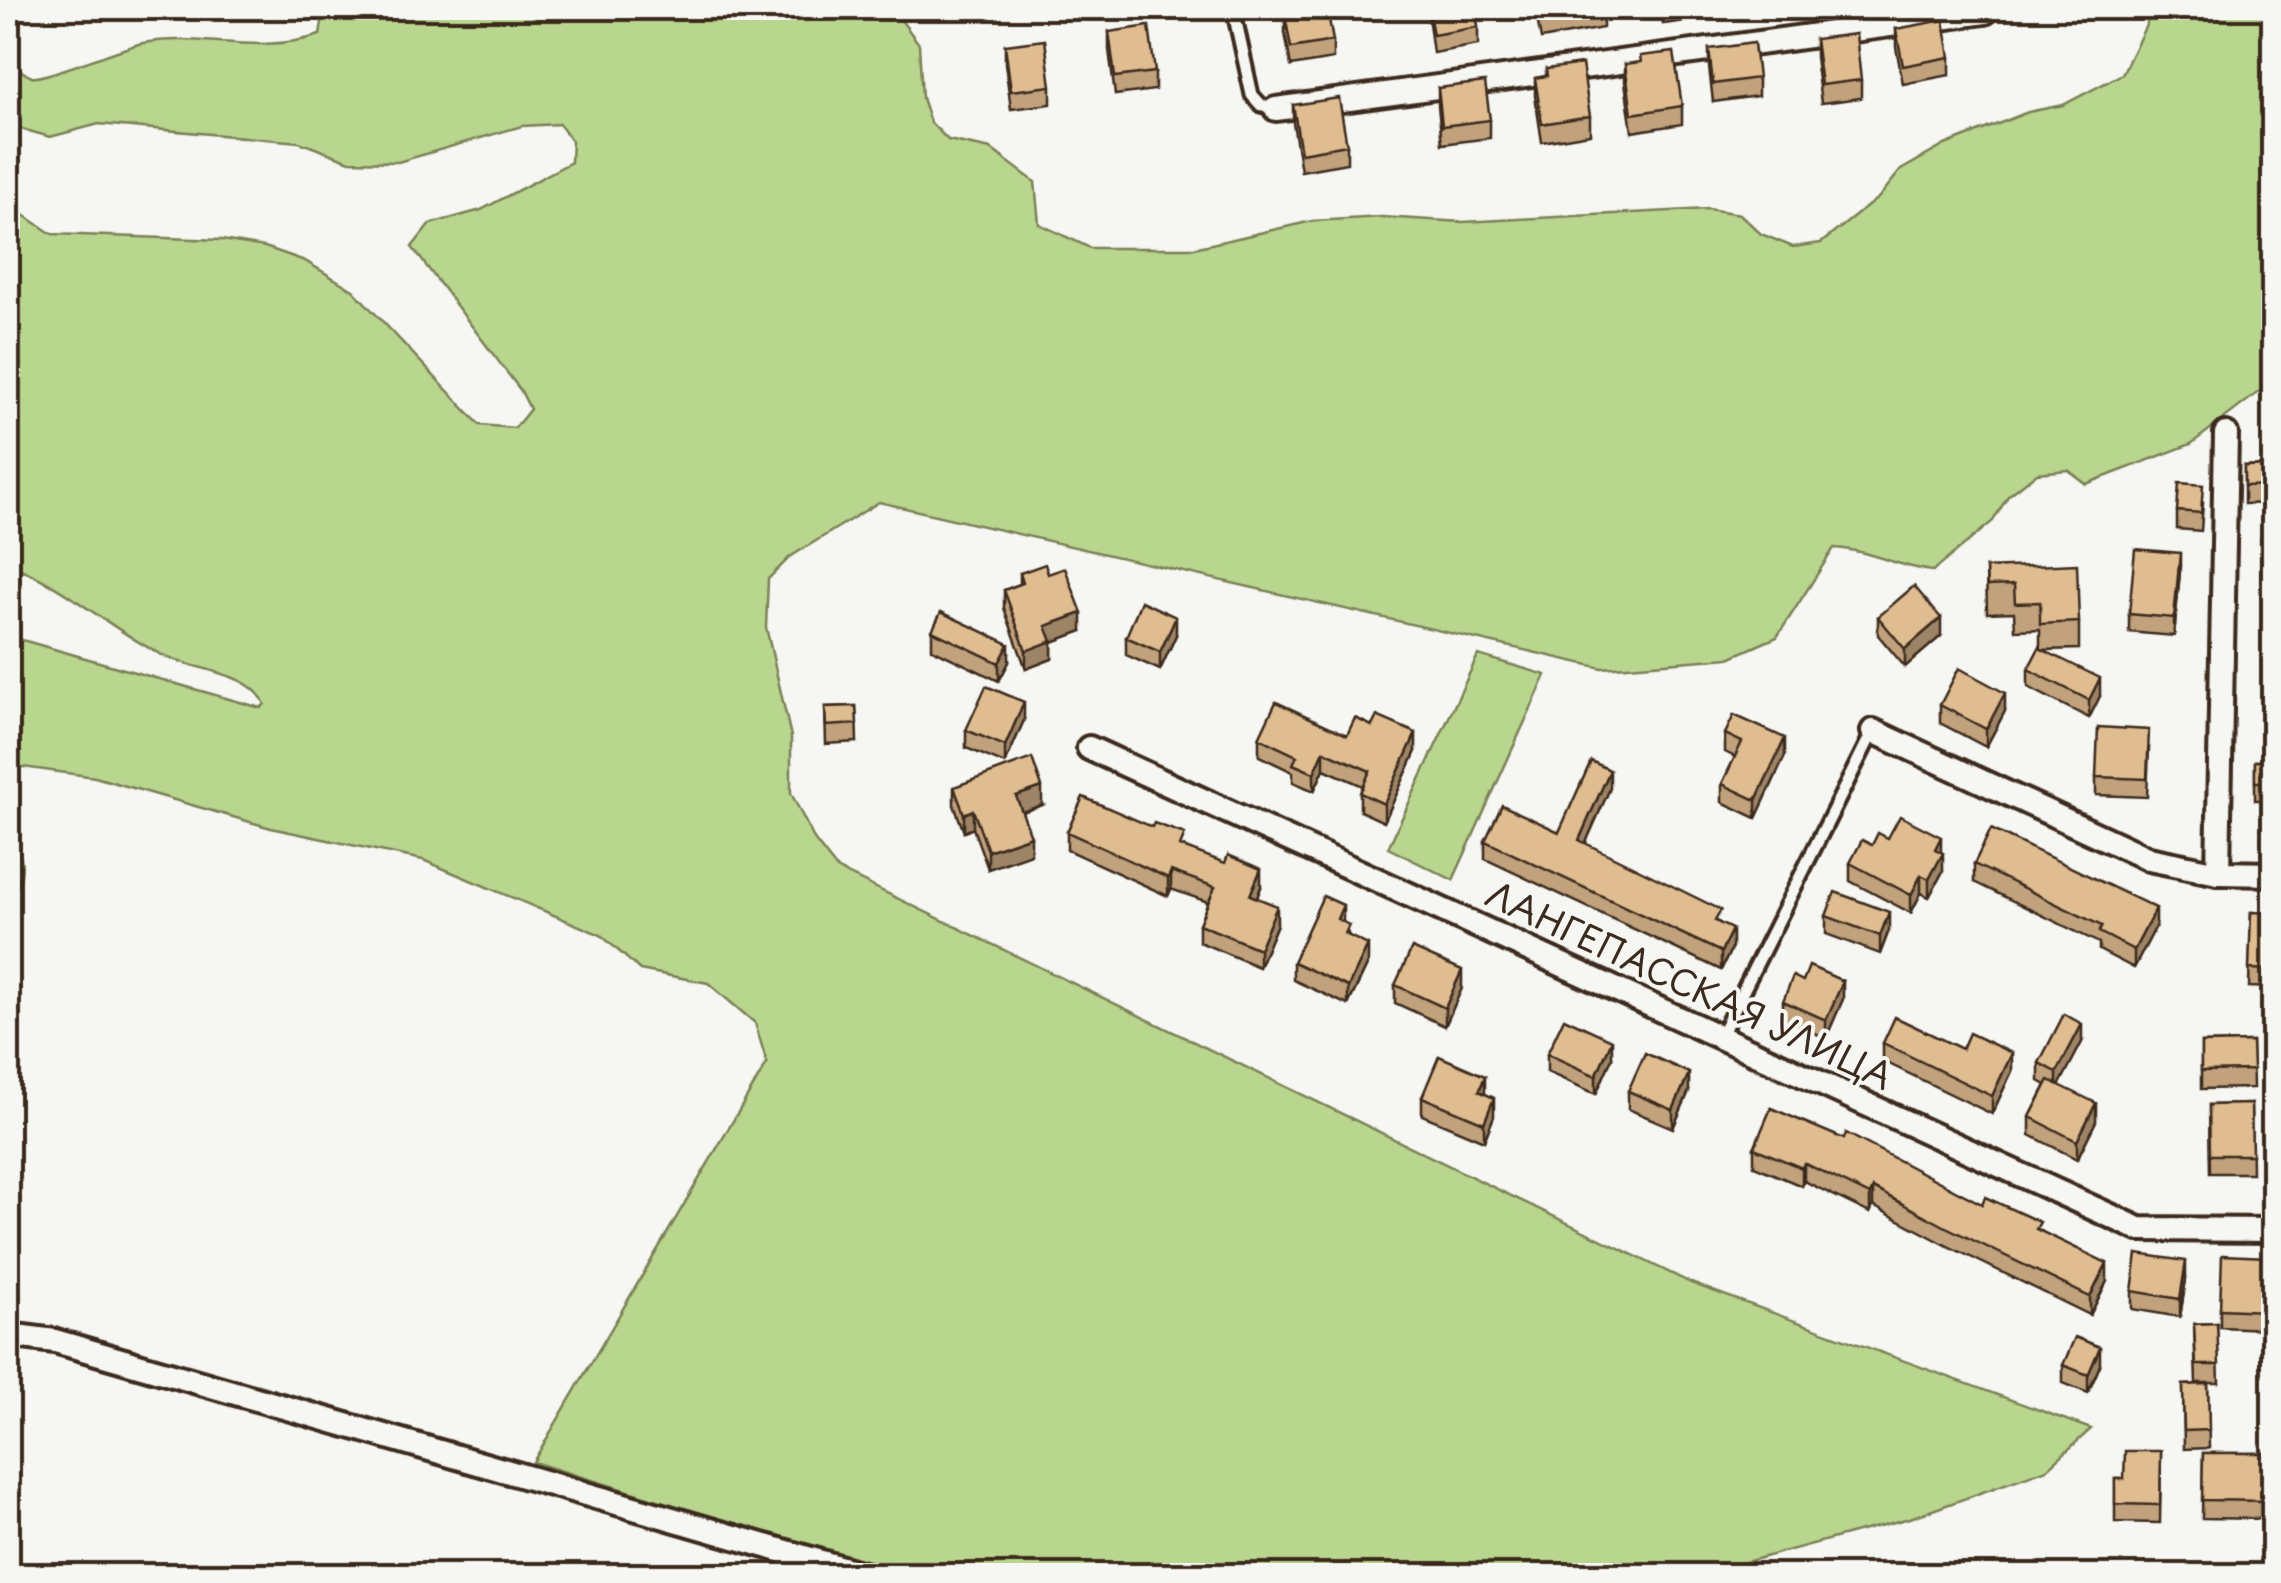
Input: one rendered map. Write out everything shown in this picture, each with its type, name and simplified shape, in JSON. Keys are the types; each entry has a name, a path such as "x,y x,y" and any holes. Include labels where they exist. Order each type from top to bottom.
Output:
{"street":[{"path":"1276,110 1985,10"},
{"path":"2218,873 2226,434"},
{"path":"1873,731 2148,859 2218,873 2274,874"},
{"name":"ЛАНГЕПАССКАЯ УЛИЦА","path":"1088,748 2139,1229 2274,1230"},
{"path":"8,1334 55,1341 870,1576"}],"lane":[{"path":"1233,8 1252,95 1261,105 1276,110"},
{"path":"1719,1039 1873,731"}],"green space":[{"path":"319,8 892,8 919,44 922,98 930,122 948,140 991,149 1035,182 1039,224 1090,248 1194,248 1312,221 1382,217 1463,222 1708,209 1740,214 1761,234 1793,247 1821,243 1879,197 1901,170 1945,145 2028,112 2063,105 2122,74 2149,19 2165,8 2273,8 2273,381 2191,444 2086,484 2068,470 2037,473 2008,496 1993,521 1933,571 1834,548 1777,637 1729,658 1602,668 879,502 790,557 768,579 766,627 791,737 791,793 815,841 837,869 1691,1283 2091,1429 2047,1469 1913,1517 1742,1563 1663,1576 927,1575 867,1564 533,1462 767,1063 755,1023 708,983 640,970 601,935 423,860 271,828 95,777 8,765 8,636 261,708 265,704 247,685 162,655 49,583 8,564 8,204 52,234 222,240 265,247 305,261 353,290 480,425 515,428 530,409 521,391 412,247 430,224 481,210 571,162 572,141 559,124 522,126 398,162 350,161 299,142 99,124 50,137 8,125 8,58 22,71 39,77 143,43 296,41 320,35 323,16"},
{"path":"1478,655 1546,675 1453,880 1388,848"},
{"path":"8,839 20,854 22,871 8,905"}],"building":[{"path":"1327,8 1333,41 1291,48 1285,15"},
{"path":"1428,8 1475,8 1478,27 1433,35"},
{"path":"1538,8 1603,8 1603,10 1541,21"},
{"path":"1944,20 1950,57 1903,66 1896,29"},
{"path":"1149,26 1155,72 1115,77 1109,32"},
{"path":"1856,34 1861,80 1821,85 1815,39"},
{"path":"1045,40 1051,86 1011,91 1005,45"},
{"path":"1754,43 1758,78 1713,84 1709,49"},
{"path":"1674,52 1682,106 1632,114 1625,64 1641,62 1640,56"},
{"path":"1582,64 1590,116 1542,124 1535,78 1547,76 1546,69"},
{"path":"1485,82 1490,120 1442,126 1438,88"},
{"path":"1339,98 1347,145 1301,153 1293,105"},
{"path":"2272,440 2274,485 2244,486 2244,466 2272,465"},
{"path":"2179,483 2203,485 2201,513 2177,511"},
{"path":"2274,537 2274,564 2261,564 2261,538"},
{"path":"2135,549 2180,553 2174,618 2129,614"},
{"path":"1045,564 1048,574 1065,568 1082,613 1046,626 1052,641 1026,651 1004,590 1023,583 1020,573"},
{"path":"2077,564 2079,622 2040,624 2040,602 2015,603 2014,585 1987,586 1986,568"},
{"path":"1914,586 1941,618 1905,649 1878,617"},
{"path":"1141,601 1176,617 1160,652 1126,637"},
{"path":"941,612 1009,644 999,663 932,631"},
{"path":"2263,620 2274,620 2274,673 2265,674"},
{"path":"2039,648 2100,678 2089,700 2028,669"},
{"path":"1959,668 2005,693 1986,729 1940,705"},
{"path":"986,686 1024,702 1005,746 966,730"},
{"path":"1276,702 1347,735 1355,718 1372,726 1377,716 1416,733 1384,804 1360,793 1370,771 1324,751 1314,773 1293,764 1297,756 1259,738"},
{"path":"856,706 857,724 826,726 825,707"},
{"path":"1734,715 1785,738 1756,800 1722,784 1742,742 1725,734"},
{"path":"2098,727 2149,730 2147,779 2096,777"},
{"path":"2267,752 2274,752 2274,788 2267,788 2267,782 2255,782 2255,761 2267,761"},
{"path":"1032,758 1042,787 1016,796 1031,836 988,851 973,810 964,814 954,787"},
{"path":"1591,761 1610,770 1579,840 1721,910 1715,921 1732,929 1721,952 1485,841 1502,805 1559,832"},
{"path":"1083,797 1152,827 1154,823 1185,834 1180,846 1225,863 1228,855 1261,869 1250,895 1277,906 1259,949 1199,924 1215,887 1171,871 1168,878 1067,832"},
{"path":"1900,816 1941,837 1935,849 1943,853 1929,879 1921,875 1911,895 1850,863 1862,840 1872,845 1878,833 1888,838"},
{"path":"1991,829 2156,908 2134,950 2099,932 2102,926 1974,864"},
{"path":"1835,892 1889,912 1880,936 1826,916"},
{"path":"1323,896 1343,905 1337,919 1349,925 1345,934 1368,945 1348,987 1293,962"},
{"path":"2251,912 2274,913 2274,970 2249,969"},
{"path":"1412,948 1462,970 1445,1008 1395,985"},
{"path":"1809,966 1843,981 1826,1020 1783,1001 1793,976 1803,981"},
{"path":"2064,1014 2082,1024 2057,1072 2039,1063"},
{"path":"1895,1017 1962,1049 1969,1033 2012,1053 1992,1096 1883,1043"},
{"path":"1564,1018 1612,1040 1596,1076 1547,1054"},
{"path":"2252,1042 2253,1070 2201,1071 2201,1043"},
{"path":"1645,1053 1689,1073 1673,1110 1628,1091"},
{"path":"1439,1056 1485,1076 1479,1091 1494,1098 1484,1123 1422,1097"},
{"path":"2049,1080 2096,1103 2077,1141 2030,1117"},
{"path":"2251,1104 2252,1155 2210,1155 2209,1105"},
{"path":"1771,1108 1844,1139 1846,1133 1982,1204 1985,1197 2040,1222 2036,1229 2107,1263 2090,1297 1873,1188 1870,1195 1804,1163 1802,1168 1754,1148"},
{"path":"2137,1254 2186,1261 2180,1299 2132,1291"},
{"path":"2222,1255 2268,1257 2266,1311 2220,1309"},
{"path":"2217,1323 2219,1365 2196,1365 2194,1324"},
{"path":"2075,1337 2100,1347 2088,1375 2063,1365"},
{"path":"2208,1384 2209,1430 2184,1431 2183,1385"},
{"path":"2125,1451 2161,1451 2160,1505 2115,1504 2115,1479 2124,1479"},
{"path":"2203,1453 2270,1453 2270,1501 2202,1500"}]}
